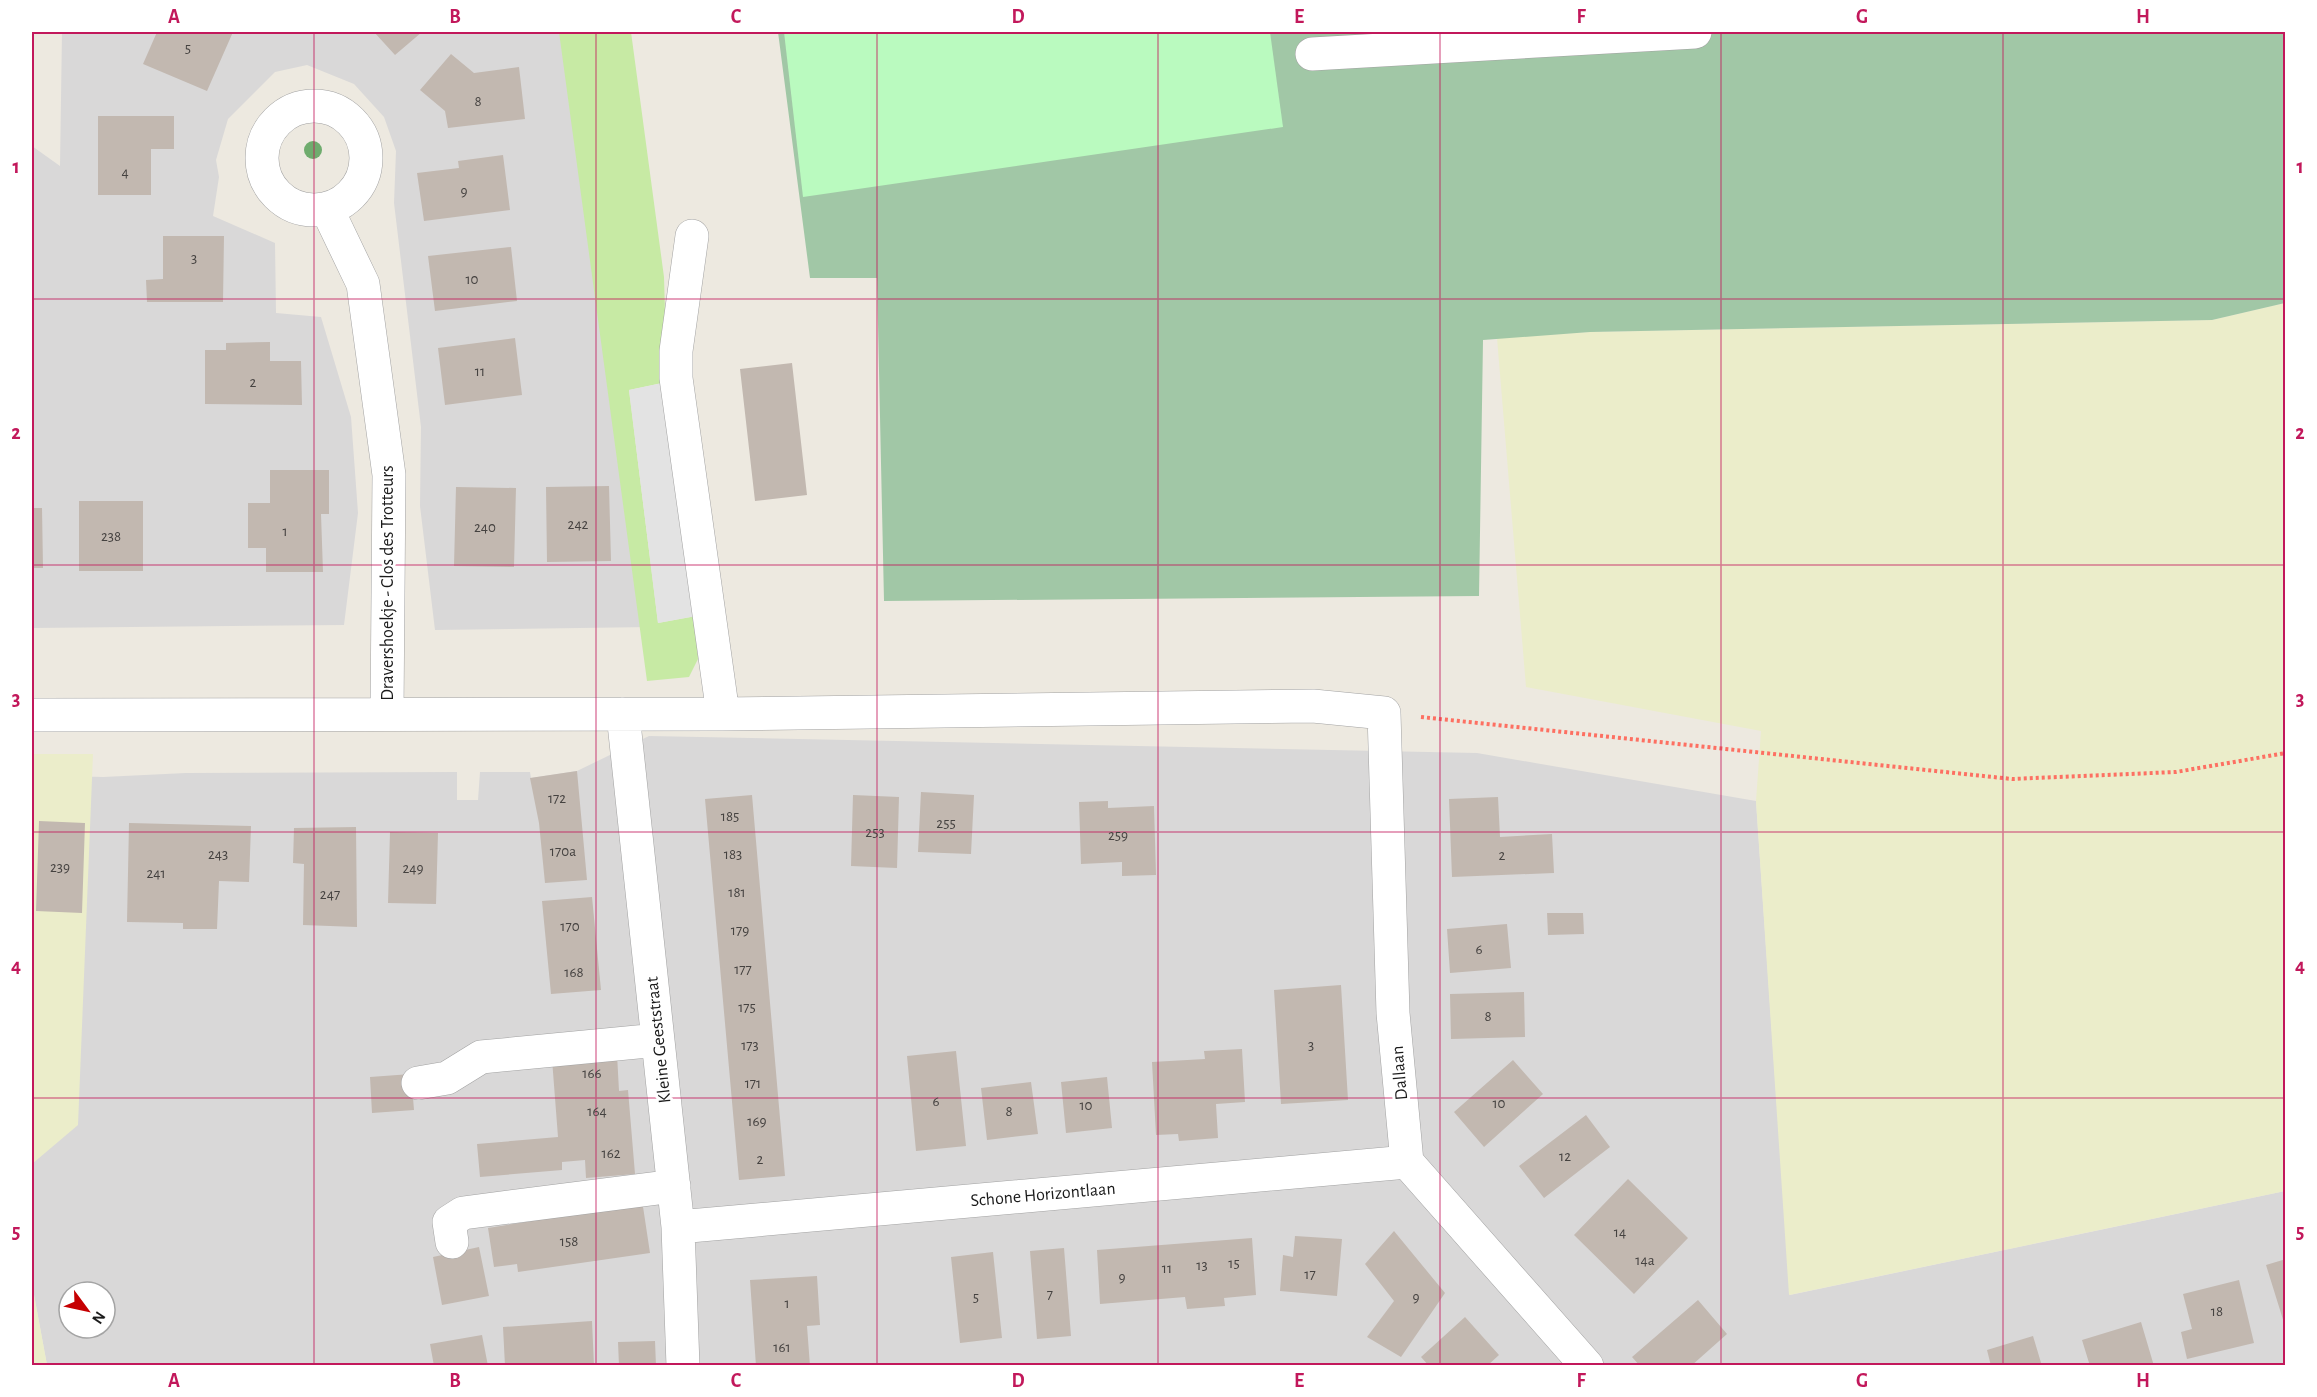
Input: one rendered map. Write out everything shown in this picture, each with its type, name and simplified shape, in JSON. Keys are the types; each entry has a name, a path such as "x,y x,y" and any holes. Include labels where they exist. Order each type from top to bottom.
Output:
{"street":[{"path":"1312,54 1695,32"},
{"name":"Dravershoekje - Clos des Trotteurs","path":"327,209 363,284 389,475 387,714"},
{"path":"692,236 676,351 676,378 723,714"},
{"path":"32,715 723,714 1313,706 1384,714"},
{"name":"Kleine Geeststraat","path":"623,714 678,1227 683,1365"},
{"name":"Dallaan","path":"1384,714 1393,1013 1407,1162"},
{"path":"418,1083 447,1078 481,1058 658,1040"},
{"path":"1407,1162 1587,1365"},
{"name":"Schone Horizontlaan","path":"678,1227 1407,1162"},
{"path":"452,1242 449,1222 463,1213 674,1186"}],"path":[{"path":"1384,714 2012,779 2176,772 2286,753"}],"shaded area":[{"path":"62,32 563,32 651,627 435,630 420,506 421,427 394,203 396,151 384,117 354,84 307,65 275,72 228,119 216,160 219,177 213,216 275,243 276,313 321,317 351,417 358,513 344,625 32,628 32,146 60,166"},
{"path":"667,382 696,616 658,623 629,390"},
{"path":"649,736 1477,753 1756,801 1790,1295 2285,1191 2285,1365 47,1365 32,1284 32,775 103,777 186,773 457,772 457,800 478,800 480,772 530,772 531,778 577,771"}],"green space":[{"path":"559,32 631,32 664,277 667,382 629,390 658,623 696,616 698,659 689,677 647,681"},
{"path":"778,32 2285,32 2285,303 2212,320 1590,332 1483,340 1479,596 884,601 877,278 810,278"},
{"path":"784,32 1270,32 1283,127 803,197"},
{"path":"2285,303 2285,1191 1789,1295 1756,801 1761,731 1526,687 1497,338 1590,332 2212,320"},
{"path":"32,754 93,754 78,1125 32,1164"},
{"path":"32,1284 47,1365 32,1365"}],"building":[{"path":"157,32 233,32 207,91 143,64"},
{"path":"374,32 422,32 395,55"},
{"path":"451,54 474,73 519,67 525,119 448,128 445,111 420,90"},
{"path":"98,116 174,116 174,149 151,149 151,195 98,195"},
{"path":"503,155 510,210 424,221 417,173 459,168 458,161"},
{"path":"163,236 224,236 223,302 147,302 146,280 163,279"},
{"path":"511,247 517,301 435,311 428,256"},
{"path":"515,338 522,395 445,405 438,348"},
{"path":"270,342 270,361 301,361 302,405 205,404 205,350 226,350 226,343"},
{"path":"792,363 807,495 755,501 740,369"},
{"path":"270,470 329,470 329,514 321,514 323,572 266,572 266,548 248,548 248,503 270,503"},
{"path":"609,486 611,561 547,562 546,487"},
{"path":"456,487 516,488 514,567 454,566"},
{"path":"79,501 143,501 143,571 79,571"},
{"path":"32,508 42,508 43,568 32,568"},
{"path":"577,771 587,880 545,883 539,823 530,778"},
{"path":"921,792 974,795 971,854 918,852"},
{"path":"752,795 785,1176 739,1180 705,799"},
{"path":"853,795 899,797 897,868 851,866"},
{"path":"1498,797 1500,837 1552,834 1554,873 1452,877 1449,799"},
{"path":"1108,801 1108,808 1154,806 1156,875 1122,876 1122,862 1081,864 1079,802"},
{"path":"39,821 85,823 82,913 36,911"},
{"path":"129,823 251,826 249,882 219,881 217,929 183,929 183,923 127,922"},
{"path":"356,827 357,927 303,925 304,864 293,863 294,828"},
{"path":"390,832 438,833 436,904 388,903"},
{"path":"592,897 601,990 551,994 542,901"},
{"path":"1547,913 1583,913 1584,934 1548,935"},
{"path":"1507,924 1511,968 1450,973 1447,929"},
{"path":"1341,985 1348,1100 1281,1104 1274,990"},
{"path":"1524,992 1525,1037 1451,1039 1450,994"},
{"path":"1242,1049 1245,1102 1216,1104 1218,1138 1179,1141 1178,1134 1156,1135 1152,1062 1205,1059 1204,1051"},
{"path":"956,1051 966,1146 916,1151 907,1056"},
{"path":"617,1054 619,1091 628,1090 635,1174 586,1178 585,1160 562,1162 562,1170 480,1177 477,1144 558,1137 552,1059"},
{"path":"1513,1060 1543,1094 1484,1147 1454,1112"},
{"path":"411,1074 414,1110 372,1113 370,1077"},
{"path":"1107,1077 1112,1128 1066,1133 1061,1082"},
{"path":"1031,1082 1038,1134 987,1140 981,1088"},
{"path":"1586,1115 1610,1147 1544,1198 1519,1166"},
{"path":"1628,1179 1688,1238 1634,1294 1574,1235"},
{"path":"642,1200 650,1253 518,1272 517,1264 494,1267 488,1228 532,1221 531,1216"},
{"path":"1394,1231 1445,1293 1401,1357 1367,1337 1394,1301 1365,1264"},
{"path":"1295,1236 1342,1239 1337,1296 1280,1291 1283,1255 1293,1257"},
{"path":"1252,1238 1256,1295 1224,1298 1225,1306 1187,1309 1185,1297 1100,1304 1097,1250"},
{"path":"479,1247 489,1296 442,1305 433,1257"},
{"path":"1064,1248 1071,1336 1037,1339 1030,1251"},
{"path":"993,1252 1002,1338 960,1343 951,1257"},
{"path":"2286,1259 2286,1326 2285,1326 2266,1265"},
{"path":"817,1276 820,1325 807,1326 810,1366 756,1366 750,1280"},
{"path":"2239,1280 2254,1343 2187,1359 2181,1332 2192,1329 2183,1294"},
{"path":"1698,1300 1727,1334 1691,1366 1640,1366 1632,1357"},
{"path":"1465,1317 1499,1355 1487,1366 1429,1366 1421,1357"},
{"path":"592,1321 594,1366 505,1366 503,1327"},
{"path":"2141,1322 2154,1366 2090,1366 2082,1340"},
{"path":"482,1335 488,1366 434,1366 430,1344"},
{"path":"2033,1336 2042,1366 1991,1366 1987,1350"},
{"path":"655,1341 656,1366 619,1366 618,1342"}]}
